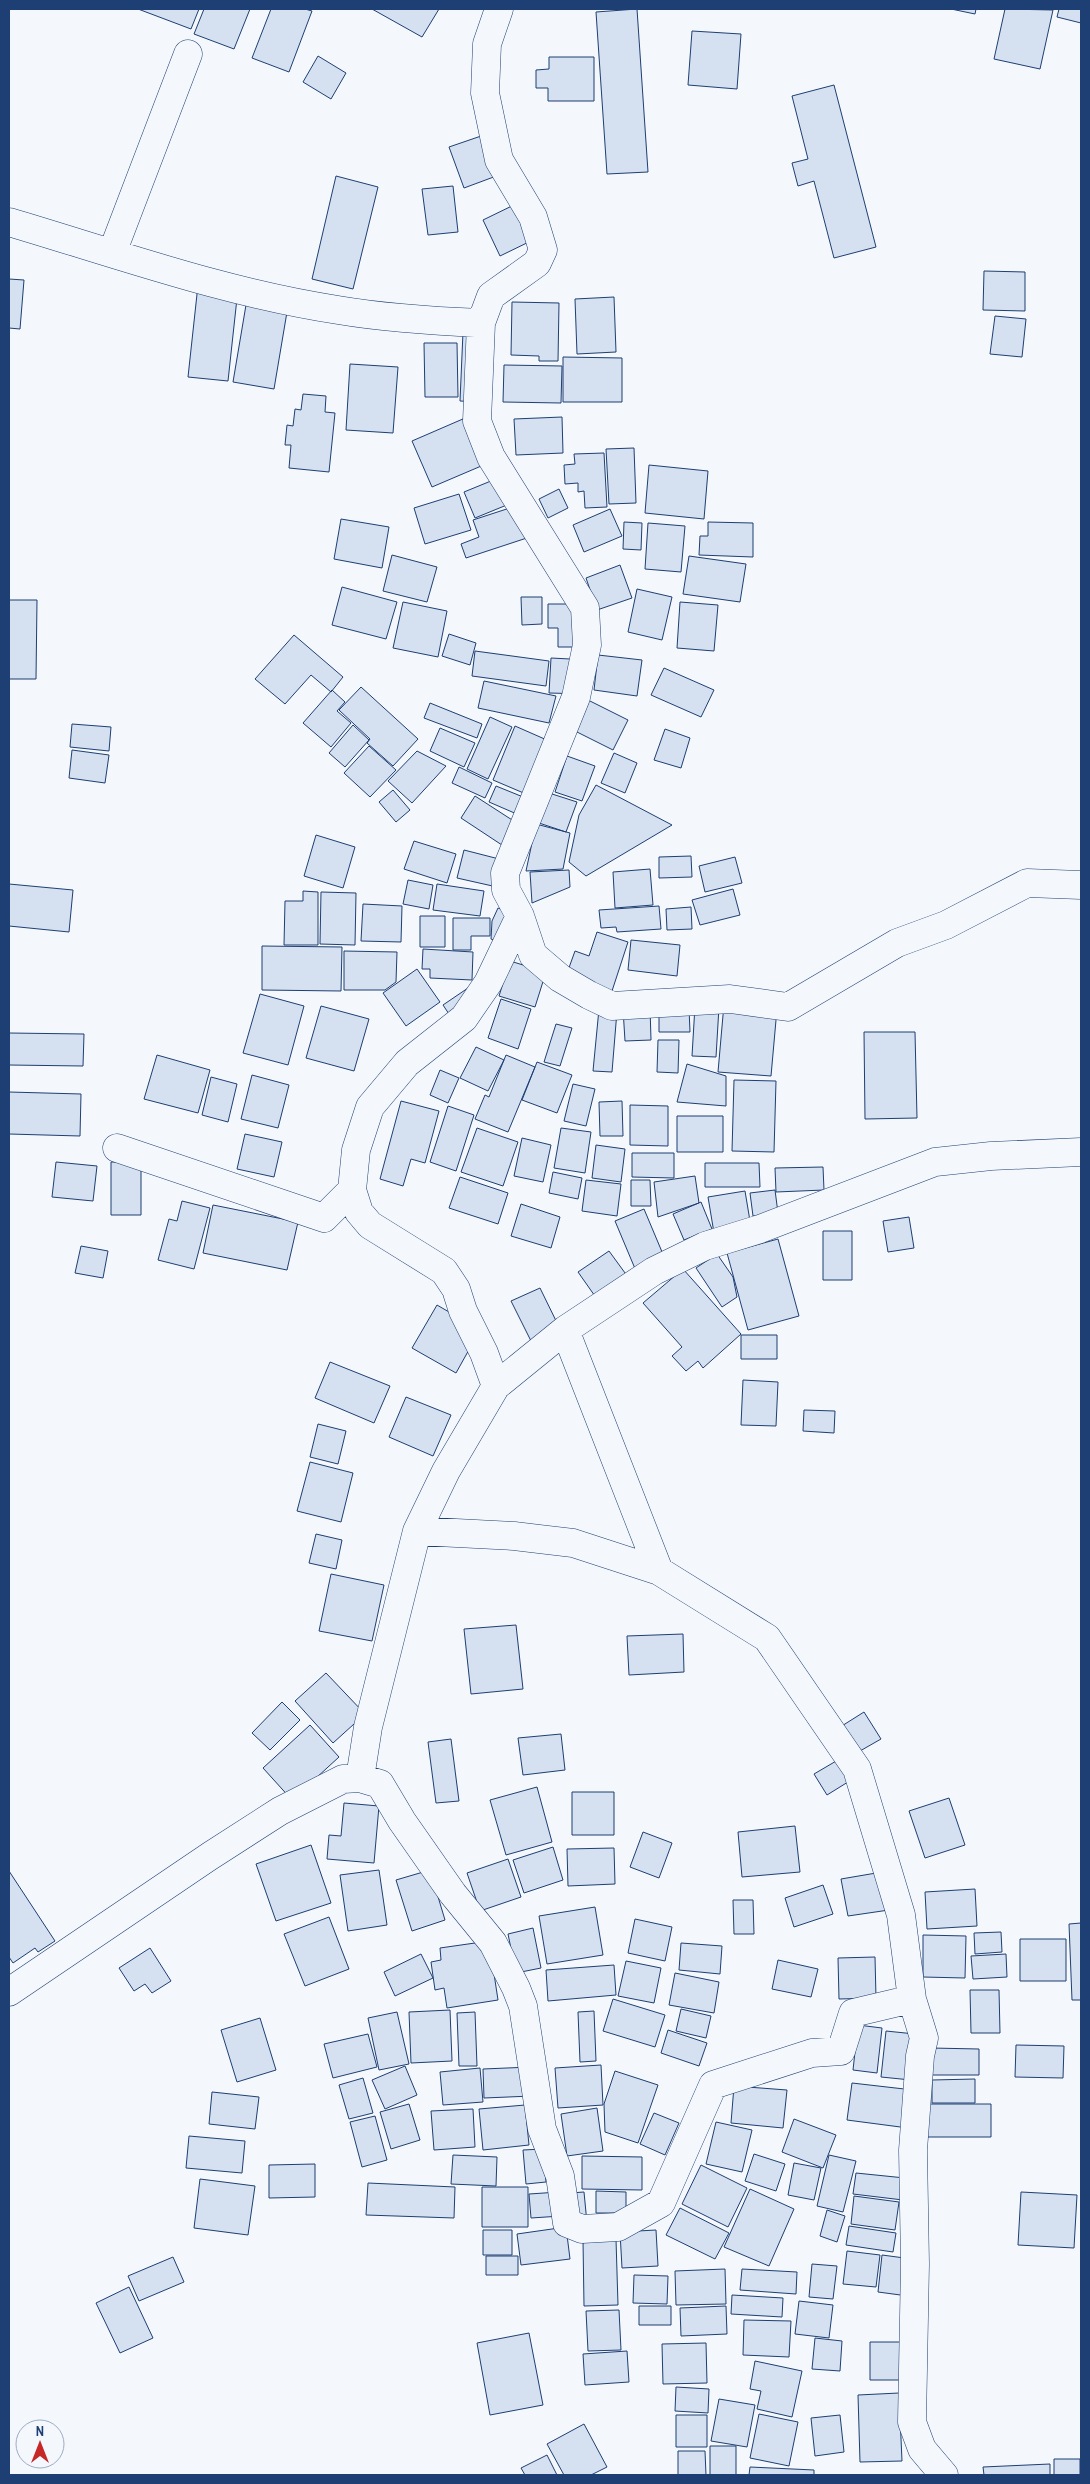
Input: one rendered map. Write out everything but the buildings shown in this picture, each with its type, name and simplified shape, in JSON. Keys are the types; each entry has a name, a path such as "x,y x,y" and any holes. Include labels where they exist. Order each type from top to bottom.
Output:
{"street":[{"path":"496,9 487,44 485,93 499,160 533,217 543,250 537,263 491,296 481,324 477,421 492,457 585,608 587,645 576,697 505,873 506,890 520,916 533,955 560,978 589,996 612,1006 730,999 788,1007 897,943 946,925 1027,883 1081,885"},
{"path":"112,253 188,54"},
{"path":"9,222 248,292 336,310 412,320 481,324"},
{"path":"496,1386 484,1353 463,1311 456,1289 444,1271 370,1225 359,1212 352,1190 356,1150 370,1107 407,1063 464,1018 488,983 520,916"},
{"path":"117,1148 324,1218 352,1190"},
{"path":"360,1778 368,1727 417,1531 446,1471 496,1386 565,1330 654,1271 705,1246 760,1229 935,1162 991,1156 1081,1152"},
{"path":"565,1330 659,1572"},
{"path":"417,1531 514,1536 573,1543 659,1572 767,1638 856,1769 901,1915 912,1999 924,2038 920,2056 913,2150 915,2264 912,2422 922,2449 944,2475"},
{"path":"9,1992 170,1882 280,1812 343,1779 360,1778 380,1784 402,1821 453,1894 493,1943 516,1988 523,2006 542,2129 560,2176 567,2223 582,2229 618,2227 661,2203 713,2085 812,2053 842,2051 853,2013 912,1999"}]}
